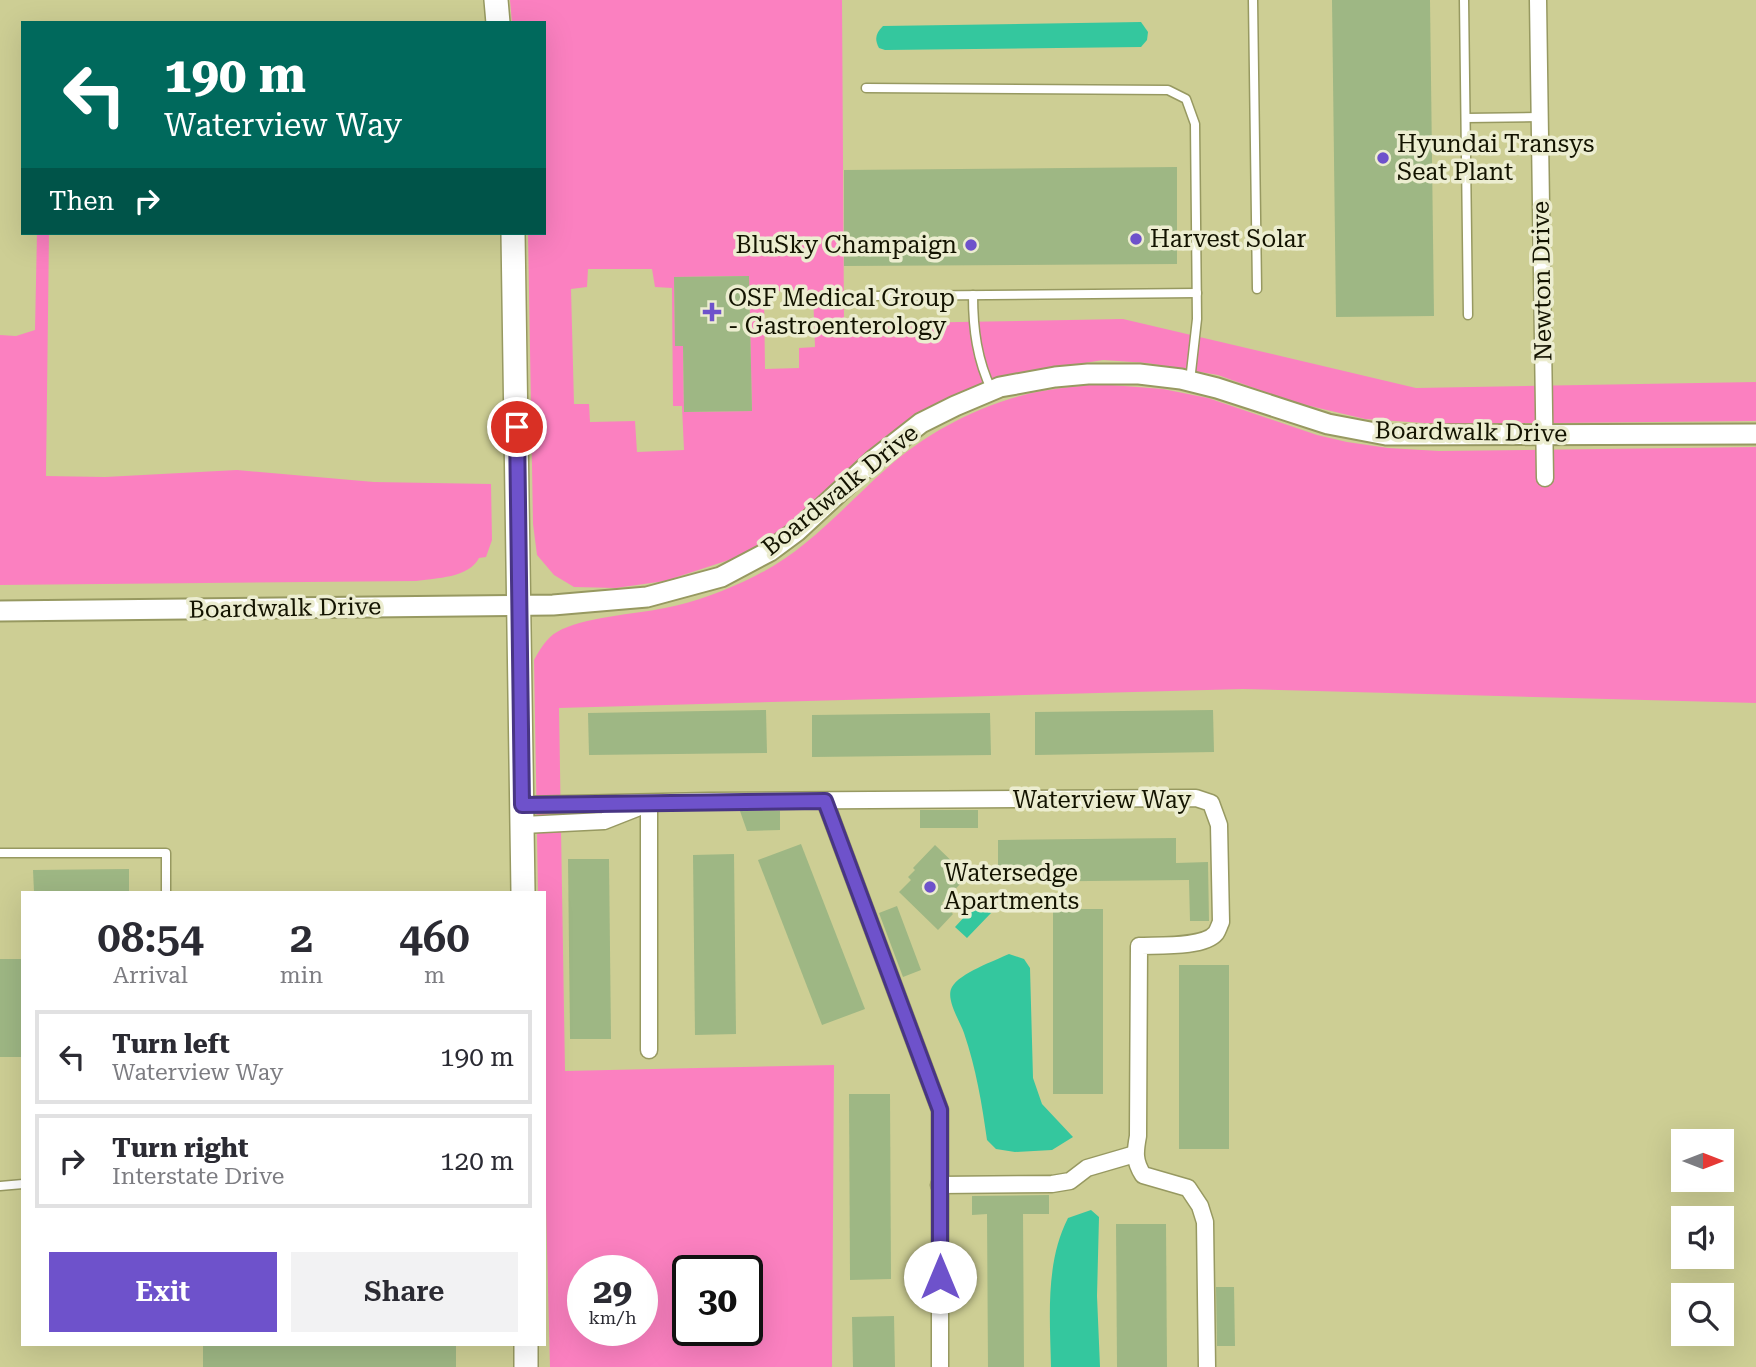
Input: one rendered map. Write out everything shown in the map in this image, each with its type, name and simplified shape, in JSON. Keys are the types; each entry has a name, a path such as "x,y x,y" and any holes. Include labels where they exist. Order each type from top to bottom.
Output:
{"main road":[{"path":"496,0 498,21"},
{"path":"513,235 523,891"},
{"path":"526,1346 526,1367"}],"street":[{"name":"Newton Drive","path":"1538,0 1545,478"},
{"name":"Boardwalk Drive","path":"0,611 553,605 647,597 721,577 770,551 797,531 875,459 921,423 955,405 992,391 1055,377 1139,374 1190,381 1328,424 1387,435 1756,434"},
{"name":"Waterview Way","path":"522,815 649,804 1196,798 1211,803 1219,825 1220,922 1215,934 1190,943 1139,946 1138,1136 1135,1154"},
{"path":"825,801 940,1110 940,1367"},
{"path":"649,804 649,1050"},
{"path":"939,1185 1052,1184 1070,1181 1087,1168 1135,1154 1143,1175 1188,1188 1205,1222 1207,1367"}],"lane":[{"path":"1253,0 1257,289"},
{"path":"1464,0 1468,315"},
{"path":"866,88 1168,90 1186,99 1195,124 1197,319 1190,381"},
{"path":"1466,118 1539,117"},
{"path":"871,296 1197,293"},
{"path":"973,295 974,328 983,371 992,391"},
{"path":"0,853 166,853 166,891"},
{"path":"0,1186 21,1184"}],"shaded area":[{"path":"510,0 842,0 844,324 1123,319 1416,388 1756,382 1756,421 1439,424 1365,419 1293,402 1218,375 1147,363 1103,360 994,378 923,410 858,460 816,504 776,535 741,556 665,581 616,588 574,587 554,575 537,555 533,524 528,235 546,235 546,21 512,21","holes":["588,269 652,269 655,287 672,288 673,406 682,406 684,450 637,452 635,421 590,422 589,404 574,404 571,289 587,287","749,276 752,411 684,412 683,346 675,346 674,277","776,291 813,292 815,347 799,348 799,368 765,369 764,297 775,297"]},
{"path":"1141,22 1148,32 1147,40 1141,47 885,50 879,48 876,39 883,26"},
{"path":"37,235 49,235 46,476 105,477 237,470 374,482 491,484 492,540 486,557 479,558 468,570 460,573 416,581 0,585 0,335 16,336 35,330"},
{"path":"1098,384 1163,389 1208,398 1317,435 1388,448 1439,451 1756,447 1756,703 1243,689 559,708 565,1071 834,1065 832,1367 550,1367 546,1204 546,891 538,891 534,660 550,637 568,627 595,619 688,602 755,576 808,541 916,445 966,416 1020,396"},
{"path":"979,901 988,907 987,910 991,913 967,938 955,927"},
{"path":"1009,954 1024,959 1030,968 1033,1078 1042,1104 1073,1137 1052,1150 1015,1152 996,1149 987,1140 972,1059 950,998 952,987 962,977"},
{"path":"1091,1210 1099,1217 1097,1296 1100,1367 1051,1367 1050,1291 1056,1253 1068,1218"}],"building":[{"name":"Hyundai Transys Seat Plant","path":"1332,0 1430,0 1434,316 1336,317"},
{"path":"1177,167 1177,264 844,266 844,170"},
{"name":"OSF Medical Group - Gastroenterology","path":"749,276 752,411 684,412 683,346 675,346 674,277"},
{"path":"766,710 767,753 589,755 588,713"},
{"path":"1213,710 1214,752 1035,755 1035,712"},
{"path":"990,713 991,755 812,757 812,715"},
{"path":"920,810 978,810 978,828 920,828"},
{"path":"740,811 780,811 780,830 747,831"},
{"path":"1176,838 1176,863 1208,862 1209,921 1190,921 1189,880 998,882 998,840"},
{"path":"801,844 865,1009 822,1025 758,860"},
{"name":"Watersedge Apartments","path":"935,845 961,870 955,876 962,882 942,903 953,914 938,930 899,892 911,880 908,877 915,870 913,868"},
{"path":"734,854 736,1034 695,1035 693,855"},
{"path":"568,859 609,859 611,1039 570,1039"},
{"path":"129,869 129,891 34,891 33,870"},
{"path":"897,906 921,970 903,977 879,913"},
{"path":"1053,909 1103,909 1103,1094 1053,1094"},
{"path":"0,959 21,959 21,1057 0,1057"},
{"path":"1179,965 1229,965 1229,1149 1179,1149"},
{"path":"849,1094 890,1094 891,1279 850,1280"},
{"path":"1049,1195 1049,1214 1023,1214 1024,1367 988,1367 987,1214 972,1215 972,1196"},
{"path":"1116,1224 1166,1224 1167,1367 1117,1367"},
{"path":"1216,1287 1234,1287 1235,1346 1217,1346"},
{"path":"894,1316 895,1367 853,1367 852,1317"},
{"path":"203,1346 456,1346 456,1367 203,1367"}],"place":[{"name":"Hyundai Transys Seat Plant","path":"1383,158"},
{"name":"Harvest Solar","path":"1136,239"},
{"name":"BluSky Champaign","path":"971,245"},
{"name":"OSF Medical Group - Gastroenterology","path":"712,312"},
{"name":"Watersedge Apartments","path":"930,887"}],"route":[{"path":"517,427 522,805 825,801 940,1110 940,1277"}]}
